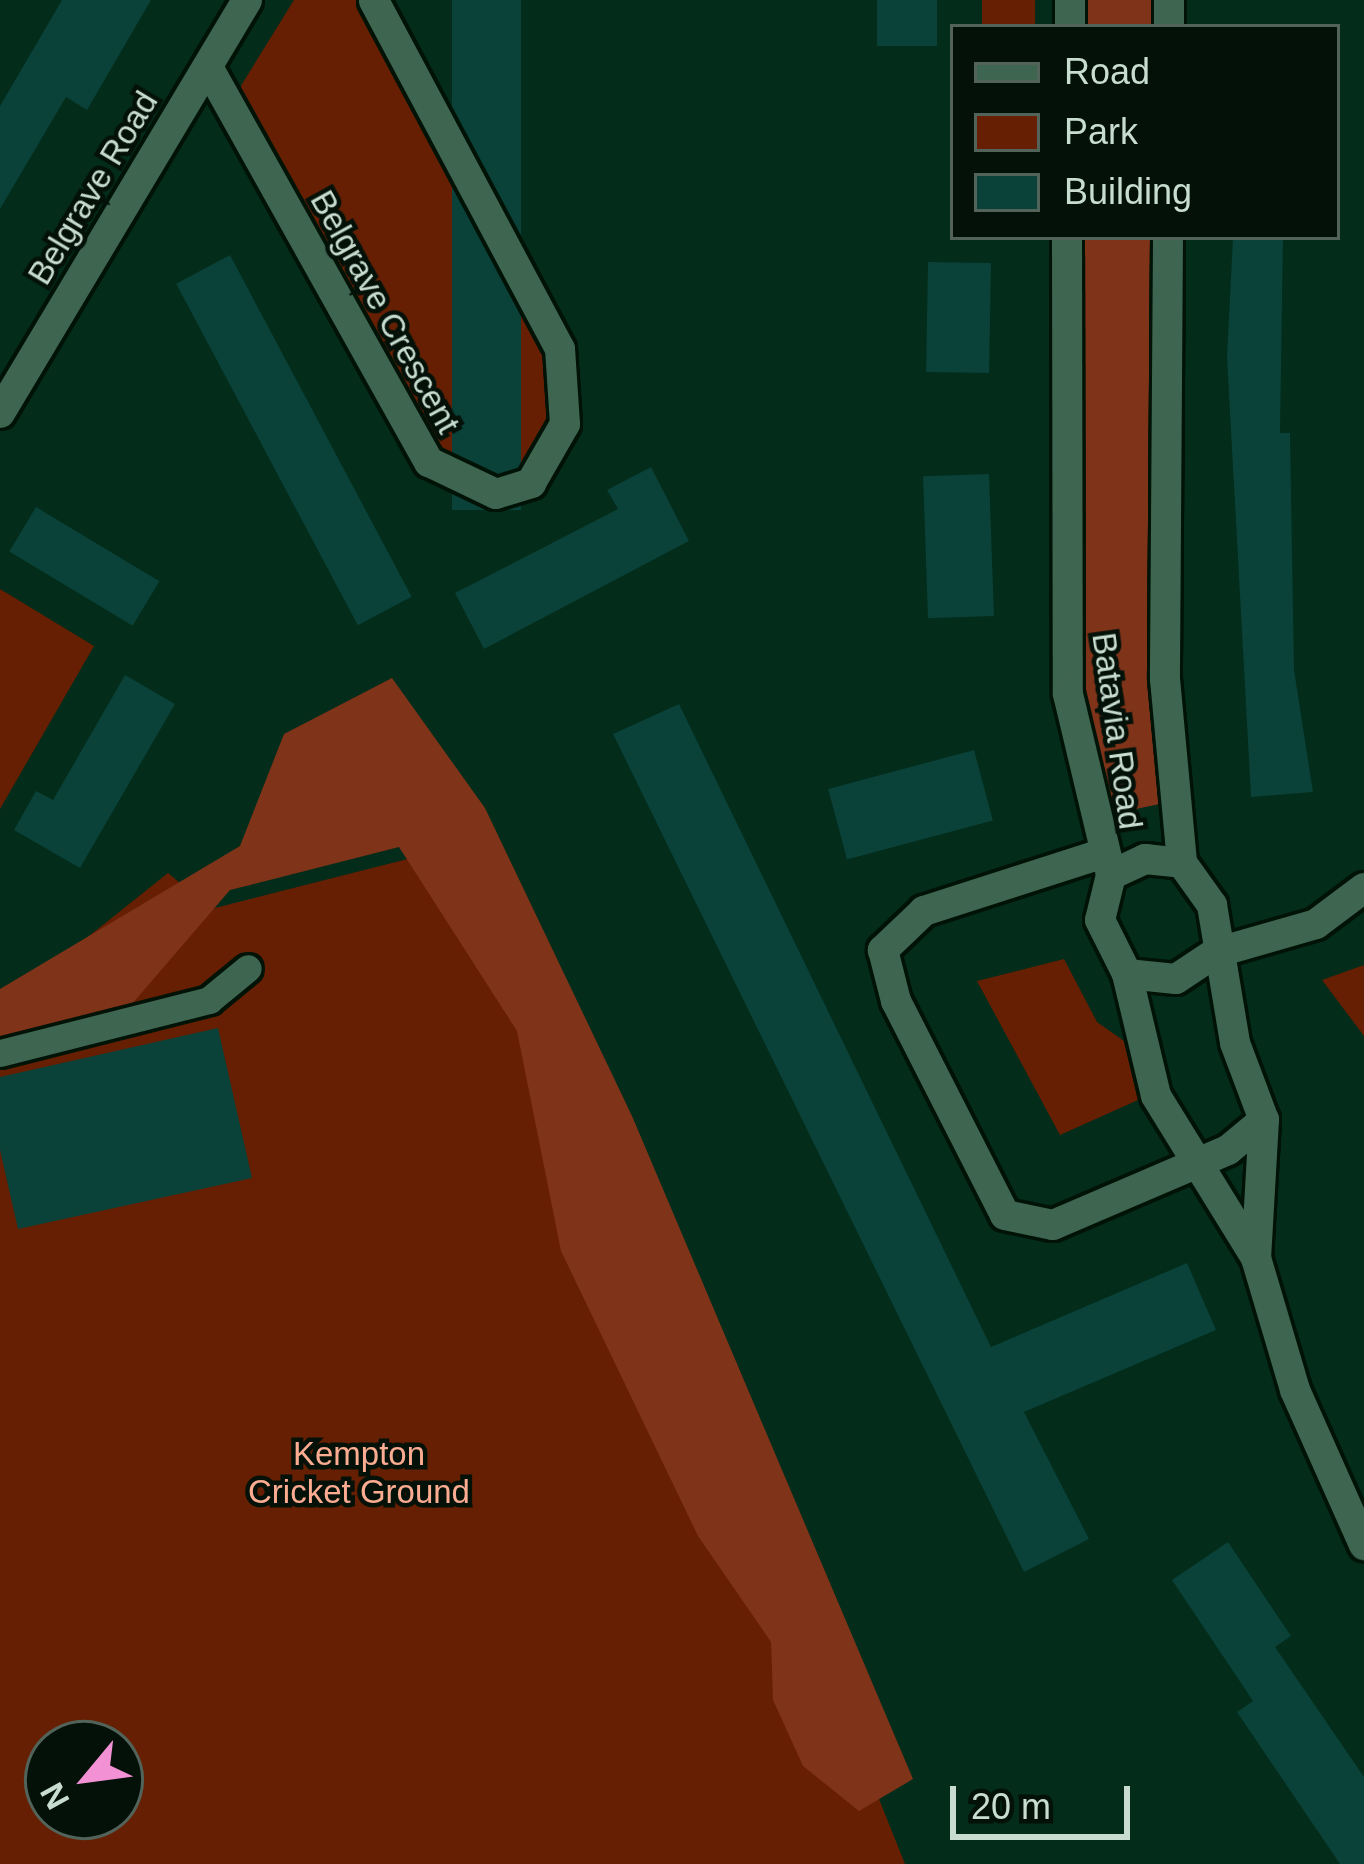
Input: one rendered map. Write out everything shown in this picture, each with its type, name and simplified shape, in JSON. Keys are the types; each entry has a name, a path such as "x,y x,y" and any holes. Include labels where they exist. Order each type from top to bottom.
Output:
{"street":[{"name":"Belgrave Road","path":"0,413 247,0"},
{"name":"Belgrave Crescent","path":"208,67 429,462 496,494 531,483 565,424 560,350 374,0"},
{"name":"Batavia Road","path":"1067,240 1068,694 1105,865 1100,920 1127,974 1156,1096 1191,1166 1256,1258 1295,1390 1364,1544"},
{"name":"Batavia Road","path":"1168,240 1165,679 1182,863 1212,905 1215,953 1264,1120 1256,1258"},
{"path":"1182,863 1144,859 1105,865 924,910 891,934 885,974 1016,1226 1053,1225 1191,1166 1264,1120"},
{"path":"1127,974 1176,979 1215,953 1316,924 1364,888"}],"lane":[{"path":"0,1053 208,1000 248,968"}],"green space":[{"path":"294,0 374,0 569,389 531,483 458,482 229,105"},
{"path":"982,0 1035,0 1035,24 982,24"},
{"path":"0,589 94,646 0,809"},
{"name":"Kempton Cricket Ground","path":"451,848 602,1107 905,1864 0,1864 0,1007 168,873 211,909"},
{"path":"1064,959 1097,1022 1124,1041 1138,1100 1060,1135 977,981"},
{"path":"1364,965 1364,1036 1322,980"}],"shaded area":[{"path":"1070,0 1158,0 1158,24 1070,24"},
{"path":"1067,240 1160,240 1183,799 1089,819 1068,694"},
{"path":"392,678 485,808 632,1116 913,1779 859,1811 803,1766 773,1700 771,1642 698,1536 561,1251 517,1031 399,847 230,890 132,1004 0,1036 0,989 240,846 284,734"}],"building":[{"path":"62,0 151,0 87,110 66,97 0,209 0,106"},
{"path":"452,0 521,0 521,510 452,510"},
{"path":"877,0 937,0 937,46 877,46"},
{"path":"1233,240 1283,240 1280,433 1290,433 1294,670 1313,792 1251,797 1227,357"},
{"path":"230,255 412,597 358,625 176,284"},
{"path":"928,262 991,263 989,373 926,372"},
{"path":"651,467 689,541 484,649 455,593 618,509 607,490"},
{"path":"989,474 994,616 928,618 923,476"},
{"path":"36,507 159,581 133,626 9,552"},
{"path":"125,675 175,704 80,868 14,830 36,791 53,800"},
{"path":"679,704 991,1347 1187,1263 1216,1330 1024,1412 1089,1539 1024,1572 613,734"},
{"path":"974,750 993,821 847,860 828,789"},
{"path":"218,1028 252,1178 18,1229 0,1150 0,1077"},
{"path":"1228,1542 1291,1636 1275,1647 1364,1777 1364,1864 1340,1864 1237,1712 1253,1701 1172,1580"}]}
